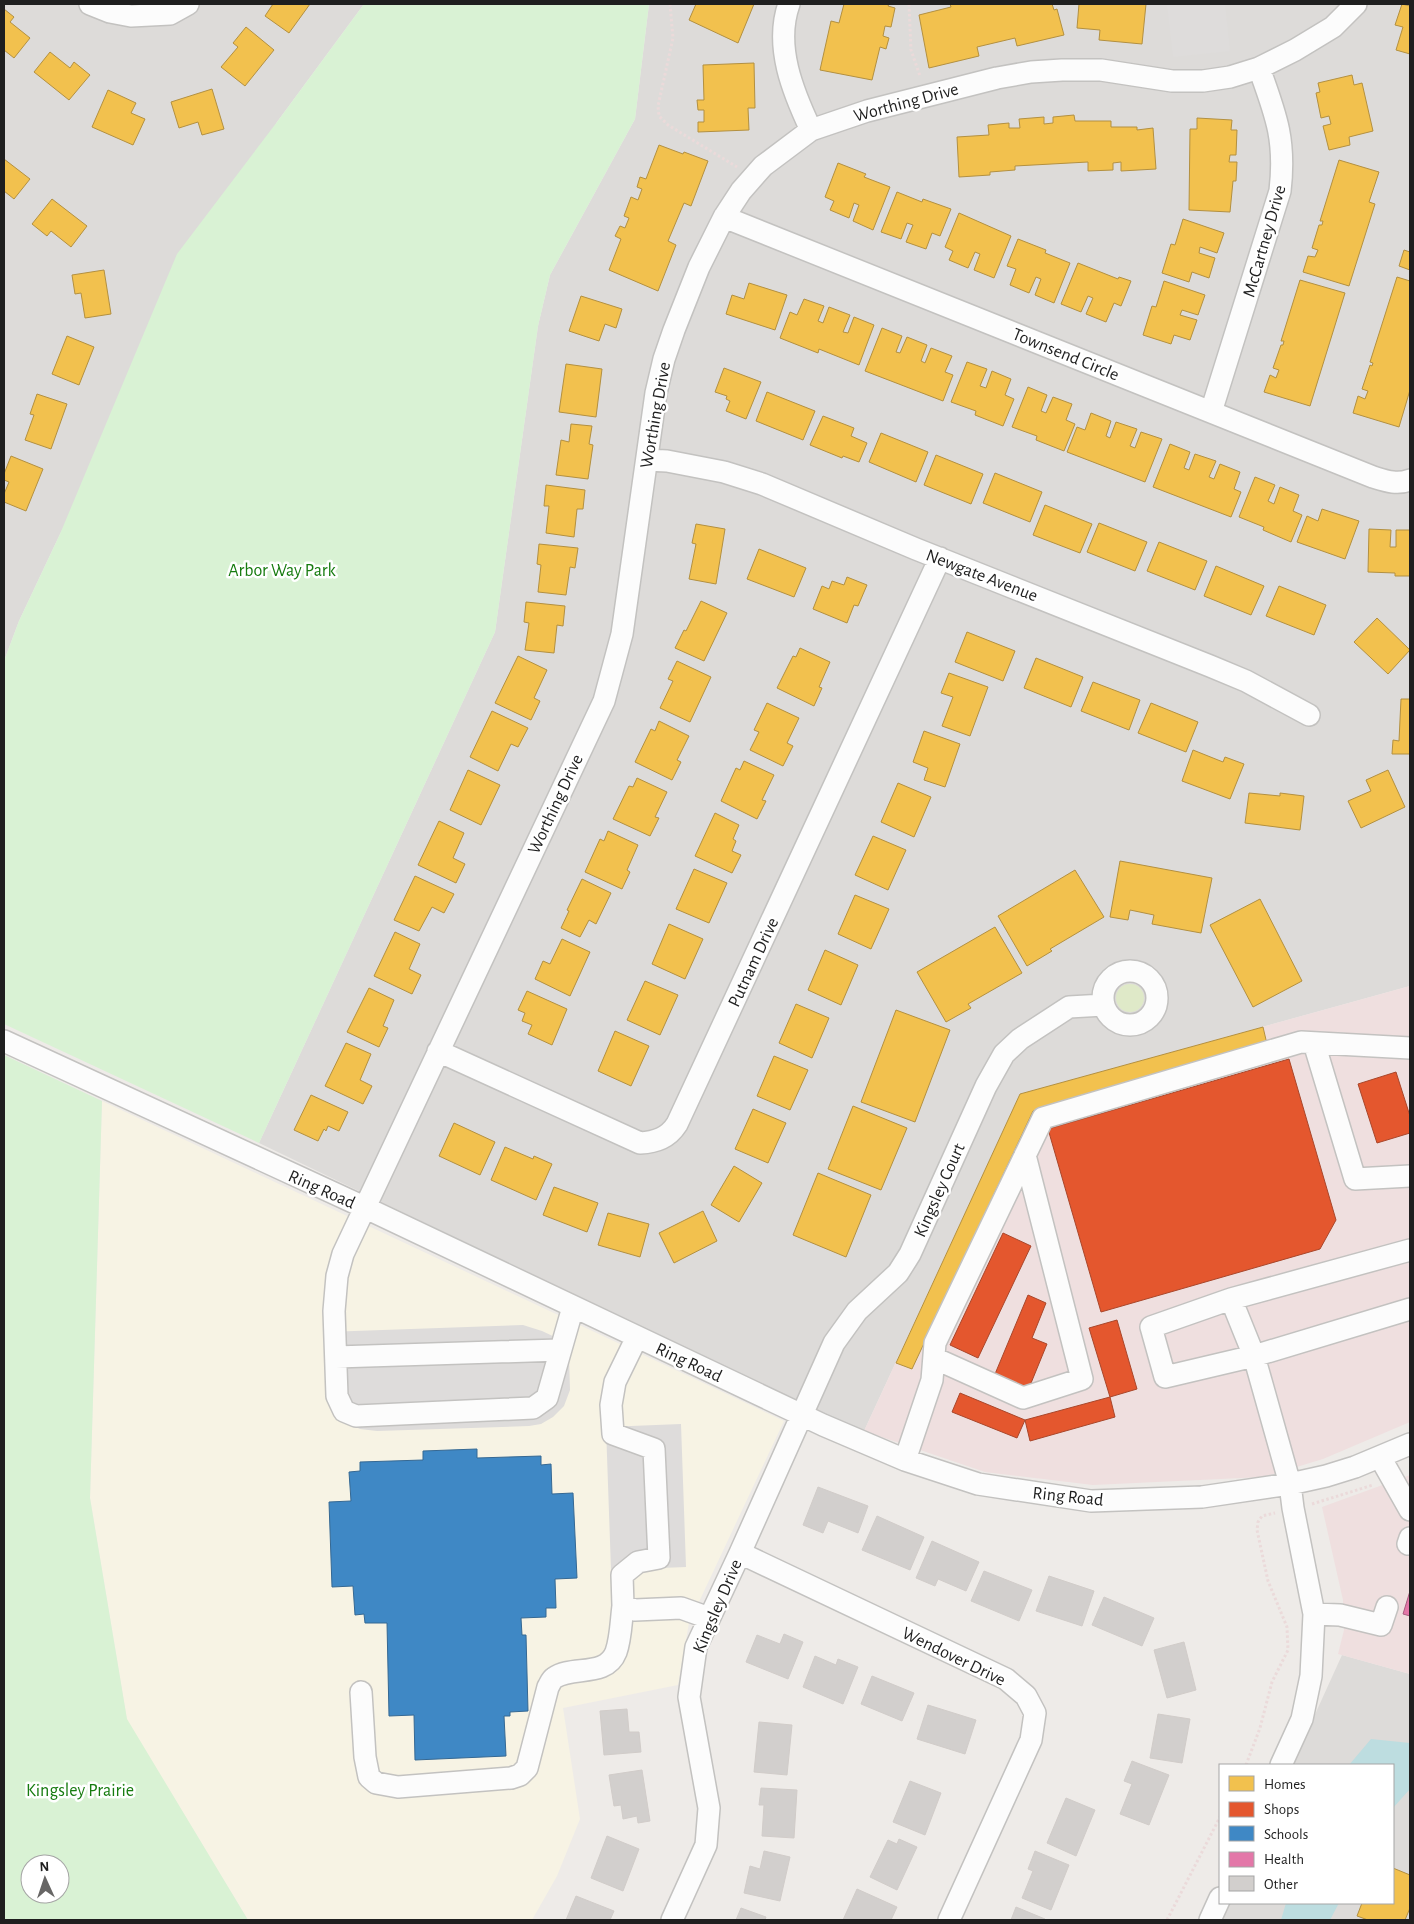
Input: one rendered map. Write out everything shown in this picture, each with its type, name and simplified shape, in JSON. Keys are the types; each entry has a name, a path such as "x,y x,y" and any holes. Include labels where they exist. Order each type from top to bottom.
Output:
{"street":[{"path":"90,4 110,12 131,16 170,14 188,4"},
{"path":"789,4 786,11 784,39 788,73 796,99 811,130"},
{"name":"Worthing Drive","path":"573,1307 547,1398 533,1408 356,1416 344,1411 337,1396 334,1311 337,1276 343,1254 604,701 622,634 656,393 667,351 699,267 724,217 741,191 763,166 811,130 867,111 997,78 1031,72 1101,70 1172,81 1203,81 1230,77 1258,68 1295,50 1334,27 1356,4"},
{"name":"McCartney Drive","path":"1212,412 1280,191 1283,155 1280,131 1258,68"},
{"name":"Townsend Circle","path":"724,217 1373,477 1390,482 1410,480"},
{"name":"Newgate Avenue","path":"647,460 667,461 715,470 762,484 1228,674 1309,715"},
{"name":"Putnam Drive","path":"438,1051 640,1143 662,1139 672,1132 940,558"},
{"name":"Kingsley Court","path":"800,1414 834,1343 842,1331 858,1311 898,1273 910,1254 986,1086 1004,1054 1020,1039 1069,1007 1104,1005"},
{"name":"Ring Road","path":"4,1041 366,1208 800,1414 905,1460 978,1484 1091,1501 1202,1497 1290,1484 1326,1476 1410,1444"},
{"path":"905,1460 932,1380 935,1343 1043,1118 1300,1042 1410,1048"},
{"path":"1314,1042 1355,1178 1410,1176"},
{"path":"934,1358 1023,1398 1082,1379 1025,1155"},
{"path":"1410,1250 1231,1299 1150,1327 1165,1377 1254,1356 1410,1309"},
{"path":"1231,1299 1254,1356 1290,1484 1314,1614 1311,1676 1302,1719 1281,1764"},
{"path":"361,1692 365,1757 369,1777 376,1783 398,1787 511,1778 520,1775 527,1768 548,1687 553,1679 561,1674 588,1671 611,1660 616,1653 623,1606 622,1575 638,1562 659,1558 654,1449 612,1434 611,1405 615,1382 637,1337"},
{"path":"336,1357 560,1350"},
{"name":"Kingsley Drive","path":"672,1920 706,1845 709,1808 689,1697 696,1647 740,1553 800,1414"},
{"path":"1380,1457 1410,1510"},
{"name":"Wendover Drive","path":"740,1553 1006,1679 1026,1696 1035,1713 1032,1740 949,1920"},
{"path":"623,1606 635,1610 681,1608 709,1618"},
{"path":"1314,1614 1340,1615 1381,1625 1387,1607"},
{"path":"1210,1920 1219,1900"}],"path":[{"path":"670,4 673,26 672,38 658,106 659,116 668,125 741,170"},
{"path":"909,4 911,50 923,84"},
{"path":"1246,1764 1260,1728 1272,1682 1288,1650 1287,1627 1268,1581 1257,1530 1258,1522 1262,1516"},
{"path":"1167,1920 1219,1819"}],"shaded area":[{"path":"4,4 364,4 277,122 60,534 19,621 4,661"},
{"path":"649,4 1410,4 1410,986 1020,1094 864,1431 698,1356 698,1354 259,1143 495,632 538,326 550,275 635,119"},
{"path":"1167,4 1225,4 1230,51 1173,57"},
{"path":"1410,986 1410,1422 1323,1459 1263,1477 1093,1485 985,1472 864,1431 1020,1094"},
{"path":"102,1101 784,1421 689,1623 678,1685 563,1708 580,1819 557,1876 532,1920 248,1920 127,1720 90,1498"},
{"path":"523,1325 542,1331 574,1346 569,1357 570,1390 564,1406 553,1417 541,1424 377,1431 360,1429 343,1421 327,1392 325,1366 326,1332"},
{"path":"681,1424 686,1567 611,1570 606,1427"},
{"path":"1410,1475 1410,1674 1338,1654 1344,1630 1343,1600 1322,1507"},
{"path":"1342,1655 1410,1674 1410,1920 1220,1920 1228,1904 1394,1904 1394,1764 1292,1764"}],"green space":[{"name":"Arbor Way Park","path":"364,4 649,4 635,119 550,275 538,326 495,632 259,1143 4,1024 4,661 19,621 60,534 177,254"},
{"path":"1130,984 1140,988 1144,998 1140,1008 1130,1012 1120,1008 1116,998 1120,988"},
{"name":"Kingsley Prairie","path":"4,1055 102,1101 90,1498 127,1719 248,1920 4,1920"}],"water":[{"path":"1371,1739 1410,1743 1410,1789 1394,1807 1394,1764 1350,1764"},
{"path":"1286,1904 1338,1904 1330,1920 1281,1920"}],"building: Homes":[{"path":"273,4 310,4 289,33 265,16"},
{"path":"696,4 754,4 738,43 689,20"},
{"path":"844,4 889,4 888,6 895,8 891,27 885,26 883,36 889,38 886,49 880,47 872,80 820,70 831,21 839,23"},
{"path":"950,4 1052,4 1054,10 1057,9 1064,35 1017,46 1015,38 977,47 979,56 929,68 919,15 951,7"},
{"path":"1079,4 1146,4 1142,44 1099,40 1100,30 1077,28"},
{"path":"1402,4 1410,6 1410,54 1396,50 1403,27 1395,25"},
{"path":"4,9 14,17 10,22 30,38 14,58 4,50"},
{"path":"246,27 274,50 245,86 221,67 238,47 233,43"},
{"path":"50,52 70,68 74,62 90,75 69,100 34,72"},
{"path":"754,63 755,108 748,108 749,130 698,132 698,122 704,122 704,110 698,110 697,100 704,100 703,65"},
{"path":"1352,75 1354,85 1362,83 1373,131 1349,137 1350,145 1329,150 1323,126 1331,124 1329,116 1321,118 1316,93 1320,92 1318,83"},
{"path":"212,89 224,129 202,135 198,122 179,128 171,102"},
{"path":"108,90 136,103 131,113 145,119 133,145 92,127"},
{"path":"1074,115 1075,121 1111,121 1111,127 1137,127 1137,130 1153,128 1156,169 1121,171 1121,162 1113,163 1113,170 1088,171 1088,162 1015,166 1015,170 990,172 990,175 959,177 957,137 989,135 988,125 1009,123 1009,128 1020,128 1019,119 1044,117 1044,124 1053,123 1053,117"},
{"path":"1197,118 1232,120 1231,130 1237,130 1236,155 1230,155 1229,162 1237,162 1236,181 1233,181 1230,212 1189,210 1190,129 1197,129"},
{"path":"659,145 708,161 691,206 684,203 668,241 676,245 658,291 609,270 621,239 615,236 620,226 625,228 629,218 624,216 631,197 638,200 642,189 637,187 640,177 646,179"},
{"path":"4,159 30,179 14,199 4,191"},
{"path":"1339,160 1379,172 1369,202 1375,204 1349,286 1303,272 1308,256 1315,257 1318,250 1312,248 1319,225 1322,225 1323,221 1320,221"},
{"path":"838,163 866,174 864,177 890,187 873,230 853,221 859,205 854,203 849,218 830,210 834,201 825,197"},
{"path":"897,192 922,202 923,199 951,209 940,236 932,233 926,249 906,242 913,225 907,223 901,239 881,232"},
{"path":"52,199 87,226 71,247 51,231 47,236 32,224"},
{"path":"959,213 1011,236 994,278 974,270 980,254 975,252 968,268 949,260 953,251 945,247"},
{"path":"1183,219 1224,233 1217,253 1200,247 1199,253 1215,258 1209,278 1192,272 1189,282 1162,273 1171,244 1175,245"},
{"path":"1018,239 1046,250 1045,253 1070,263 1054,303 1035,295 1041,279 1036,277 1029,293 1010,285 1016,269 1007,266"},
{"path":"1404,250 1410,252 1410,270 1399,266"},
{"path":"1078,263 1118,279 1119,277 1131,281 1121,306 1114,303 1106,322 1086,314 1093,298 1088,296 1081,312 1061,304"},
{"path":"104,270 111,314 85,318 81,293 75,294 72,275"},
{"path":"1397,277 1410,281 1410,390 1399,427 1353,413 1358,396 1365,399 1368,391 1362,389 1370,365 1372,366 1373,363 1370,362"},
{"path":"1300,280 1345,293 1310,406 1264,392 1270,375 1276,378 1279,370 1273,368 1281,345 1283,345 1284,341 1281,341"},
{"path":"1164,281 1205,295 1198,315 1182,310 1180,315 1197,320 1190,340 1174,335 1171,344 1143,335 1152,306 1156,307"},
{"path":"749,283 787,295 775,330 726,314 732,295 744,299"},
{"path":"581,296 622,309 616,328 605,324 599,341 569,331"},
{"path":"804,299 824,306 818,321 823,323 829,307 850,315 843,332 848,333 854,317 874,325 859,365 819,349 818,353 780,338 790,312 797,315"},
{"path":"882,328 902,336 896,352 900,353 907,337 927,345 921,361 925,363 931,348 952,356 945,372 953,375 943,401 865,371"},
{"path":"67,336 94,347 79,385 52,374"},
{"path":"967,362 987,369 980,386 986,388 992,371 1011,379 1005,395 1014,399 1003,426 975,415 976,411 951,402"},
{"path":"566,364 602,369 596,417 559,412"},
{"path":"724,368 761,382 746,419 726,411 730,401 726,399 727,396 715,392"},
{"path":"1028,387 1047,395 1041,411 1046,413 1053,397 1072,404 1066,420 1075,424 1064,451 1036,440 1037,436 1012,427"},
{"path":"767,392 815,411 803,440 756,421"},
{"path":"37,394 67,404 51,449 25,440 34,415 30,414"},
{"path":"1091,413 1111,421 1106,436 1110,438 1116,422 1137,429 1130,446 1135,448 1141,432 1162,439 1145,482 1067,452 1077,427 1085,430"},
{"path":"823,416 854,428 851,436 867,443 859,462 843,456 842,458 810,445"},
{"path":"571,424 592,426 589,444 593,445 588,479 556,475 561,440 569,442"},
{"path":"881,433 928,452 916,482 869,462"},
{"path":"1170,444 1190,452 1184,468 1189,470 1195,454 1216,461 1209,477 1214,479 1220,464 1240,472 1234,489 1241,492 1231,517 1153,487"},
{"path":"936,455 983,474 971,504 924,485"},
{"path":"11,456 43,469 26,511 4,502 4,494 9,482 4,480 4,474"},
{"path":"995,473 1042,492 1030,522 983,503"},
{"path":"1255,477 1275,485 1268,501 1274,504 1280,487 1299,495 1293,511 1302,515 1291,542 1263,530 1264,527 1239,517"},
{"path":"546,485 585,490 583,509 577,509 574,537 546,533 549,506 544,506"},
{"path":"1045,505 1092,524 1080,553 1033,535"},
{"path":"1322,509 1359,521 1345,559 1297,542 1307,516 1318,521"},
{"path":"1099,523 1147,542 1135,571 1087,552"},
{"path":"696,524 725,529 716,584 689,579 696,544 692,543"},
{"path":"1369,529 1391,530 1390,547 1396,547 1396,530 1410,530 1410,576 1395,576 1395,573 1368,572"},
{"path":"1159,542 1207,561 1195,590 1147,571"},
{"path":"539,544 578,548 575,568 570,567 566,595 538,592 541,565 537,564"},
{"path":"759,549 806,568 794,597 747,579"},
{"path":"1216,566 1264,586 1251,615 1204,596"},
{"path":"847,577 867,585 858,606 854,605 847,623 813,609 822,586 829,589 832,581 844,585"},
{"path":"1279,586 1326,605 1314,635 1266,616"},
{"path":"701,601 727,613 704,661 675,648"},
{"path":"526,602 565,606 563,626 557,625 554,653 525,650 529,623 524,622"},
{"path":"1377,618 1410,650 1388,674 1354,642"},
{"path":"967,632 1015,651 1003,681 955,662"},
{"path":"800,648 830,662 819,687 822,688 814,706 777,688 793,656 796,657"},
{"path":"518,656 547,670 534,698 540,701 531,720 495,703"},
{"path":"1036,658 1083,677 1071,707 1024,688"},
{"path":"677,661 711,677 690,722 660,708 673,681 668,679"},
{"path":"949,673 988,687 970,736 942,726 953,697 941,693"},
{"path":"1093,682 1140,700 1129,730 1081,711"},
{"path":"1401,699 1410,699 1410,754 1392,754 1393,740 1399,741"},
{"path":"767,703 799,718 787,743 793,746 783,766 750,750 759,732 754,730"},
{"path":"1151,703 1198,722 1186,752 1138,733"},
{"path":"492,711 528,728 518,747 511,744 498,771 470,757"},
{"path":"659,721 689,736 677,760 681,762 672,780 635,762 651,729 655,731"},
{"path":"924,731 960,744 945,787 924,780 928,768 913,762"},
{"path":"1193,750 1223,762 1225,757 1244,764 1230,799 1182,781"},
{"path":"744,761 774,775 762,800 766,801 757,819 721,801 736,768 740,770"},
{"path":"468,770 500,785 481,825 450,810"},
{"path":"1388,770 1405,807 1361,828 1348,801 1371,791 1366,780"},
{"path":"637,778 667,792 655,817 659,818 650,836 613,819 629,786 633,787"},
{"path":"898,783 931,797 914,837 881,822"},
{"path":"1249,793 1280,796 1280,793 1304,796 1300,830 1245,823"},
{"path":"715,813 739,825 733,839 736,841 732,851 741,855 732,873 695,856"},
{"path":"439,821 464,833 453,858 465,864 456,883 418,865"},
{"path":"608,831 638,845 627,870 630,872 622,889 585,872 600,839 604,841"},
{"path":"873,836 906,850 888,890 855,875"},
{"path":"1120,861 1212,878 1201,933 1152,924 1154,915 1130,910 1128,920 1110,917"},
{"path":"694,869 727,883 709,923 676,909"},
{"path":"1075,870 1104,917 1050,949 1052,951 1027,966 998,916"},
{"path":"415,876 454,894 444,913 432,907 419,931 394,920"},
{"path":"582,879 611,893 596,924 589,920 580,937 561,928 569,911 567,910"},
{"path":"855,895 889,909 871,949 838,934"},
{"path":"1260,899 1302,981 1253,1007 1210,925"},
{"path":"669,924 703,939 685,979 652,964"},
{"path":"995,927 1022,973 968,1004 971,1008 946,1022 917,972"},
{"path":"395,932 420,944 409,969 421,975 412,994 374,976"},
{"path":"562,939 590,952 570,996 535,979 543,961 550,964"},
{"path":"825,950 858,965 841,1005 808,990"},
{"path":"645,981 678,995 660,1035 627,1020"},
{"path":"369,988 394,1000 383,1026 388,1028 379,1047 347,1032"},
{"path":"527,991 567,1009 552,1045 528,1034 532,1025 522,1021 525,1013 518,1010"},
{"path":"796,1004 829,1018 812,1058 779,1043"},
{"path":"896,1010 950,1030 915,1122 861,1102"},
{"path":"1263,1027 1267,1044 1033,1111 912,1369 896,1363 1020,1094"},
{"path":"615,1031 649,1046 631,1086 598,1071"},
{"path":"346,1043 371,1054 360,1080 372,1086 363,1104 325,1086"},
{"path":"774,1056 808,1070 790,1110 757,1096"},
{"path":"311,1095 348,1112 339,1131 328,1126 326,1131 324,1129 318,1141 294,1130"},
{"path":"853,1106 907,1128 881,1190 828,1169"},
{"path":"753,1109 786,1123 768,1163 735,1149"},
{"path":"454,1123 495,1142 480,1175 439,1156"},
{"path":"505,1147 533,1159 534,1156 552,1164 536,1200 491,1180"},
{"path":"734,1166 762,1183 739,1222 711,1205"},
{"path":"818,1173 871,1195 846,1257 793,1235"},
{"path":"554,1187 598,1203 587,1232 543,1215"},
{"path":"703,1211 717,1241 674,1263 659,1233"},
{"path":"608,1213 649,1224 640,1257 598,1245"},
{"path":"1394,1868 1410,1875 1410,1908 1405,1920 1368,1920 1357,1916 1362,1904 1394,1904"}],"building: Shops":[{"path":"1289,1059 1336,1220 1320,1249 1101,1312 1048,1129"},
{"path":"1396,1072 1410,1116 1410,1133 1377,1143 1358,1084"},
{"path":"1003,1233 1031,1246 978,1358 950,1345"},
{"path":"1028,1295 1046,1303 1032,1338 1047,1344 1029,1388 995,1374"},
{"path":"1117,1320 1137,1389 1110,1397 1089,1328"},
{"path":"960,1393 1025,1420 1017,1438 952,1412"},
{"path":"1110,1397 1115,1417 1030,1441 1025,1420"}],"building: Schools":[{"path":"477,1449 477,1458 541,1456 541,1465 551,1464 552,1494 573,1493 577,1578 555,1579 556,1608 546,1608 546,1617 521,1618 522,1635 526,1635 528,1711 510,1712 510,1716 504,1716 506,1756 415,1760 414,1715 389,1716 387,1623 365,1623 364,1614 355,1615 353,1586 332,1587 329,1502 351,1501 349,1472 360,1471 360,1462 423,1460 423,1451"}],"building: Health":[{"path":"1410,1591 1410,1616 1403,1614"}],"building: Other":[{"path":"818,1487 868,1506 858,1533 828,1521 823,1533 803,1525"},
{"path":"877,1516 924,1537 910,1570 862,1550"},
{"path":"932,1541 979,1562 966,1591 938,1579 935,1586 916,1578"},
{"path":"984,1571 1032,1590 1019,1621 971,1601"},
{"path":"1049,1576 1094,1591 1082,1626 1036,1611"},
{"path":"1104,1597 1154,1618 1142,1646 1092,1625"},
{"path":"784,1634 803,1642 788,1679 746,1662 757,1635 780,1644"},
{"path":"1184,1642 1196,1690 1167,1698 1154,1650"},
{"path":"815,1656 836,1665 838,1659 858,1667 843,1704 803,1687"},
{"path":"872,1676 914,1693 902,1721 861,1704"},
{"path":"928,1705 976,1720 965,1754 917,1739"},
{"path":"627,1709 629,1732 639,1732 641,1752 604,1755 600,1711"},
{"path":"1158,1714 1190,1719 1182,1763 1150,1758"},
{"path":"759,1722 792,1725 787,1775 754,1772"},
{"path":"1132,1761 1169,1775 1149,1825 1120,1814 1132,1784 1124,1781"},
{"path":"642,1770 650,1821 638,1823 637,1816 623,1819 621,1805 614,1806 609,1775"},
{"path":"910,1781 941,1793 925,1835 893,1822"},
{"path":"761,1788 797,1790 794,1838 762,1836 764,1805 759,1805"},
{"path":"1066,1798 1095,1810 1076,1856 1047,1843"},
{"path":"607,1836 639,1849 623,1891 591,1878"},
{"path":"899,1839 917,1847 897,1890 870,1877 888,1840 897,1844"},
{"path":"764,1851 790,1857 780,1901 744,1893 750,1866 760,1869"},
{"path":"1035,1851 1069,1865 1051,1910 1022,1898 1033,1871 1028,1869"},
{"path":"857,1889 897,1907 891,1920 843,1920"},
{"path":"576,1896 614,1911 610,1920 566,1920"},
{"path":"1016,1907 1045,1919 1011,1920"},
{"path":"741,1908 766,1917 765,1920 736,1920"}]}
